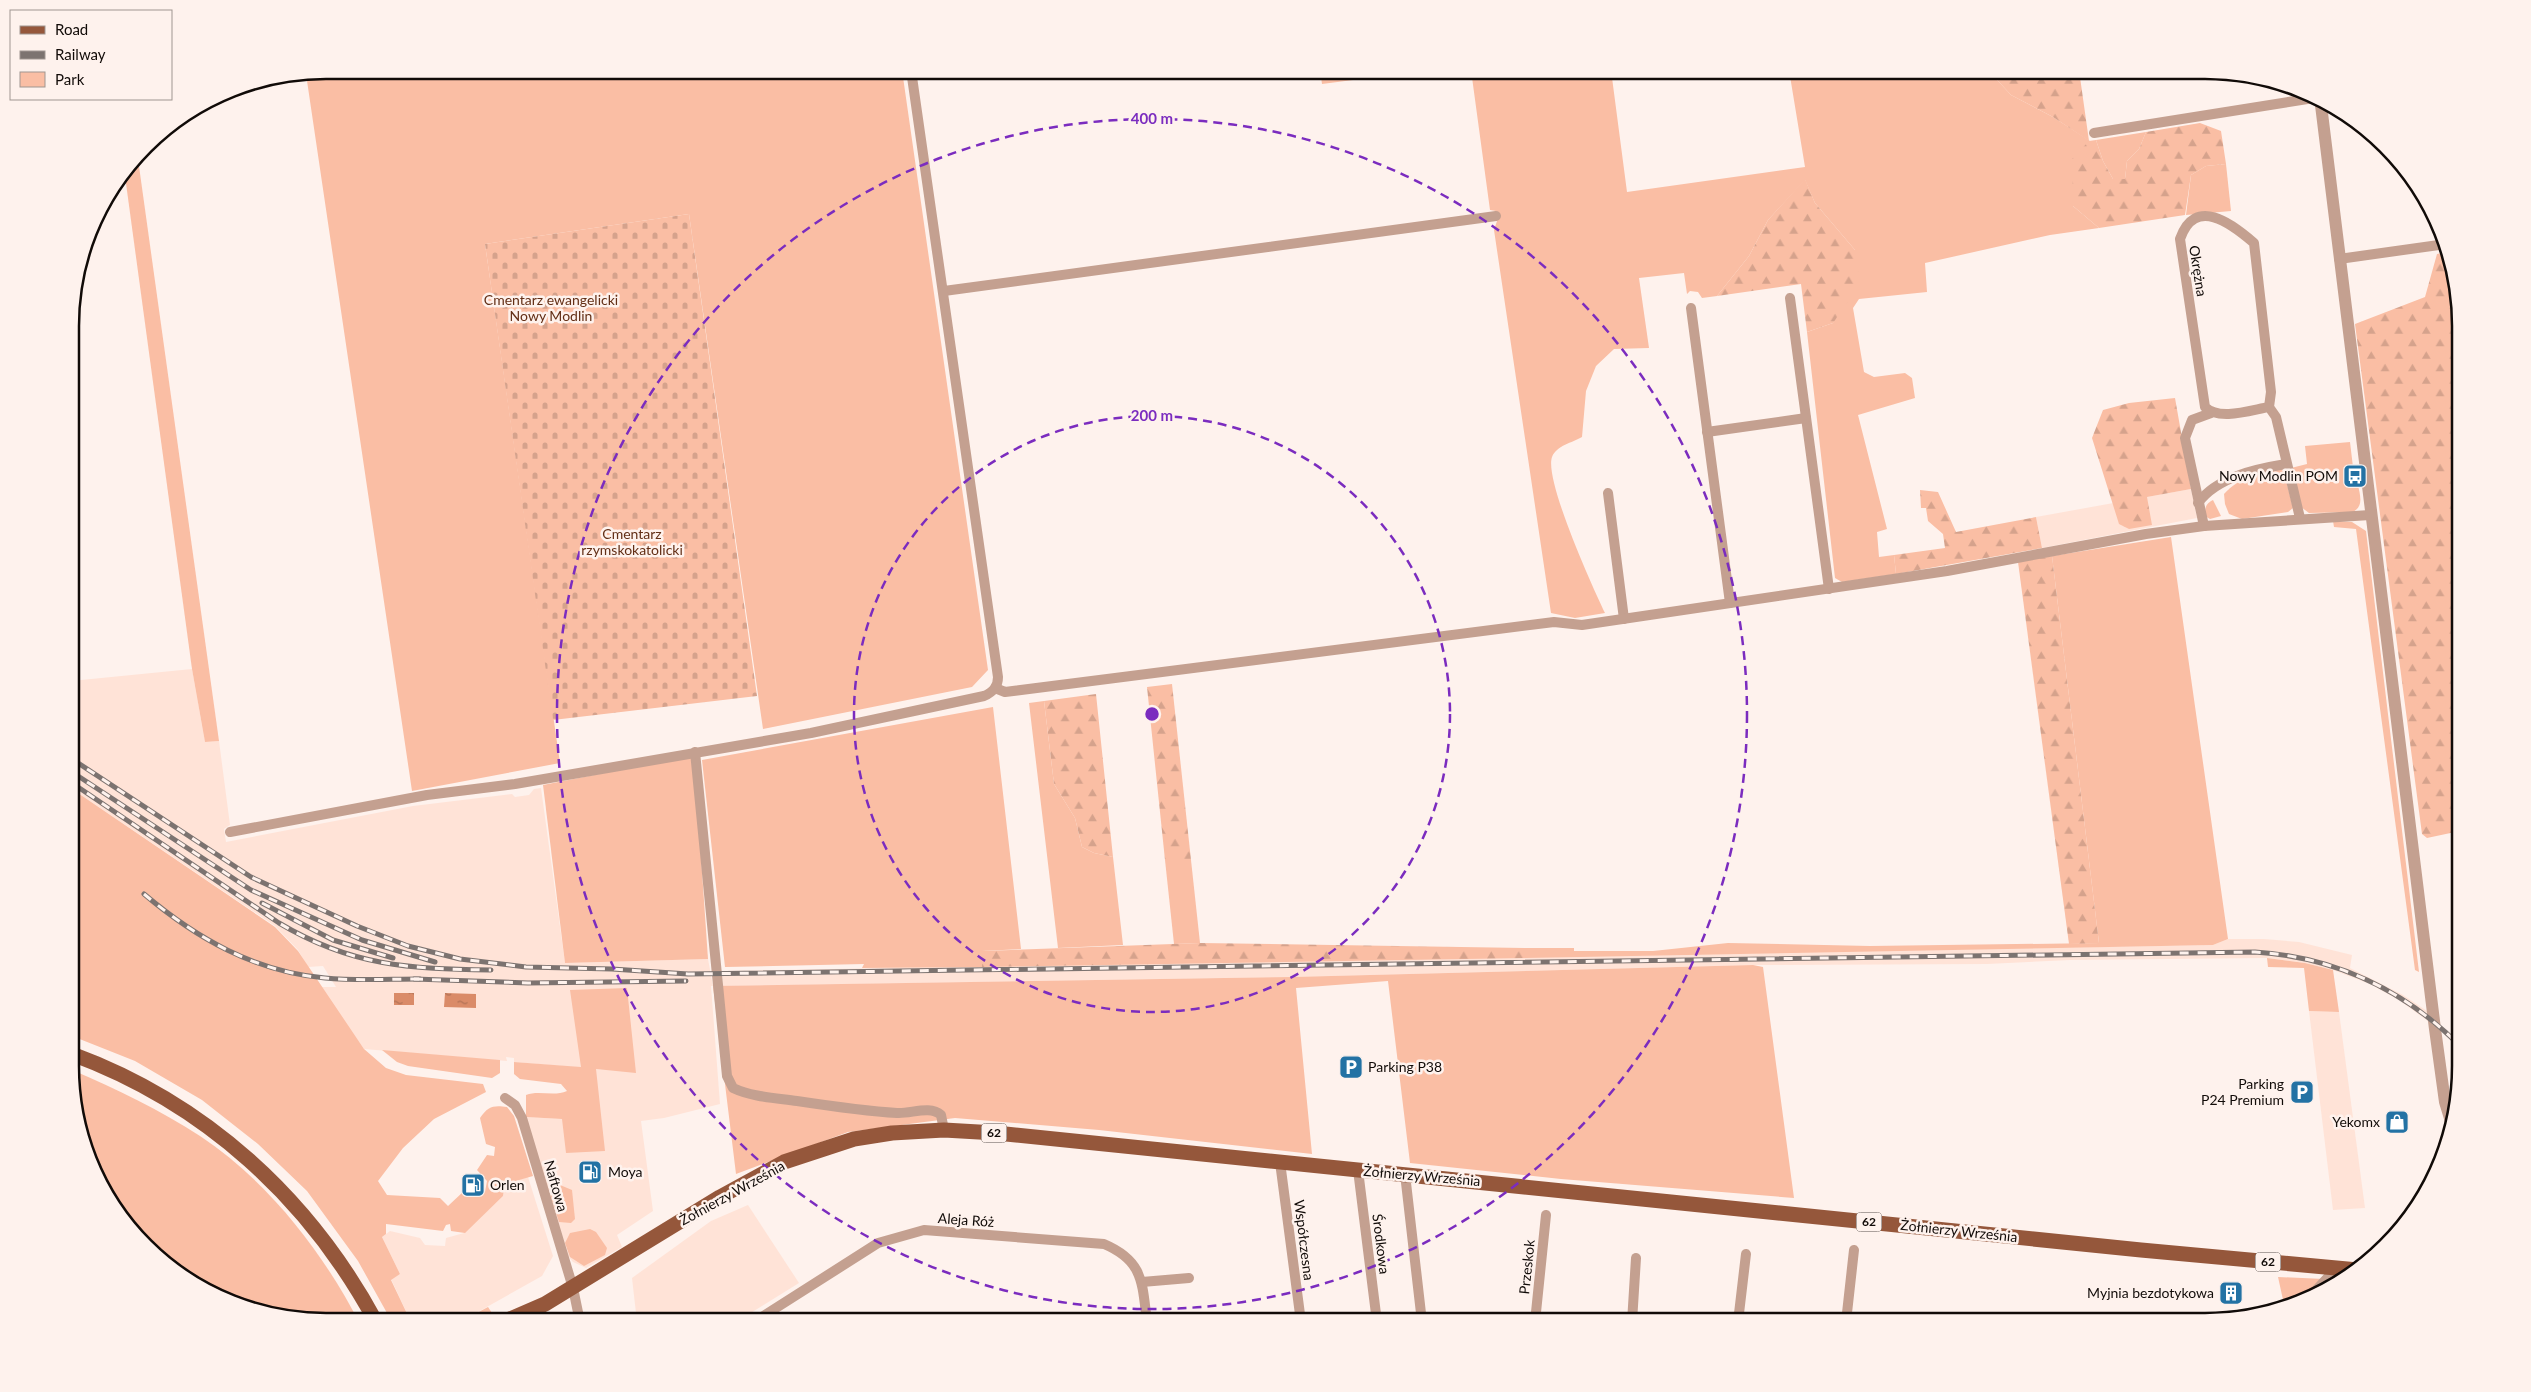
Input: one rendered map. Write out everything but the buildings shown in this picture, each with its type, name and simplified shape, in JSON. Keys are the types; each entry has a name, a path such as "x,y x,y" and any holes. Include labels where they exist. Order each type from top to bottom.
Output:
{"main road":[{"path":"79,1057 115,1071 152,1090 195,1117 236,1148 272,1180 319,1233 346,1271 371,1313"},
{"name":"Żołnierzy Września","path":"532,1313 727,1192 784,1162 854,1139 892,1133 944,1130 1406,1174 2141,1250 2347,1269"}],"street":[{"path":"230,832 427,795 515,784 810,733 984,696 995,688 998,676 912,79"},
{"path":"2094,133 2304,100"},
{"path":"2321,108 2434,1029 2448,1113"},
{"name":"Okrężna","path":"2210,413 2205,407 2180,239 2184,227 2194,219 2208,215 2233,225 2254,242 2271,392 2269,407 2276,417 2300,518"},
{"path":"944,291 1496,216"},
{"path":"2339,260 2439,245"},
{"path":"1790,298 1829,589"},
{"path":"1691,308 1730,603"},
{"path":"2204,526 2185,438 2192,420 2210,413 2221,414 2269,407"},
{"path":"1707,432 1806,418"},
{"path":"2198,503 2204,494 2251,470 2286,464"},
{"path":"1608,492 1624,618"},
{"path":"995,688 1005,692 1554,622 1571,625 1624,618 1947,571 2146,534 2204,526 2300,518 2370,515"},
{"path":"695,752 727,1076 733,1088 760,1096 860,1110 908,1113 928,1110 941,1115 944,1130"},
{"name":"Naftowa","path":"505,1098 515,1105 522,1118 573,1288 578,1313"},
{"name":"Współczesna","path":"1280,1162 1300,1313"},
{"name":"Środkowa","path":"1358,1170 1376,1313"},
{"path":"1406,1174 1421,1313"},
{"name":"Przeskok","path":"1536,1313 1546,1215"},
{"name":"Aleja Róż","path":"768,1313 878,1243 924,1230 1104,1244 1129,1258 1142,1282 1146,1313"},
{"path":"1847,1313 1854,1250"},
{"path":"1739,1313 1746,1254"},
{"path":"1633,1313 1636,1258"},
{"path":"2324,1283 2338,1268"},
{"path":"1142,1282 1189,1278"}],"shaded area":[{"path":"2191,489 2197,518 2042,548 2036,517"},
{"path":"192,669 205,742 219,741 230,825 224,829 226,842 413,806 512,794 515,797 529,795 534,789 541,788 565,963 708,959 713,986 711,986 720,1104 664,1118 641,1121 653,1211 617,1235 622,1247 586,1268 573,1262 568,1256 526,1117 562,1119 596,1069 636,1072 514,1062 514,1058 506,1057 507,1061 364,1049 320,987 336,987 323,966 308,967 298,950 275,926 79,794 79,680"},
{"path":"2228,939 2264,939 2299,942 2352,955 2350,968 2403,995 2427,1011 2428,1021 2399,1000 2370,984 2333,970 2305,963 2267,958 2070,960 1987,964 1753,965 1292,977 723,986 722,971 2213,945"},
{"path":"2309,1011 2339,1012 2365,1208 2333,1210"},
{"path":"528,1177 553,1256 542,1276 476,1313 407,1313 391,1279 400,1274 382,1237 390,1231 420,1238 425,1245 445,1246 446,1238 464,1233 503,1196 505,1184"},
{"path":"748,1205 799,1283 751,1313 636,1313 632,1278 711,1221"}],"green space":[{"path":"307,79 903,79 988,670 972,687 763,729 689,214 485,244 560,763 412,791"},
{"path":"1321,79 1361,79 1322,84"},
{"path":"1472,79 1612,79 1627,192 1805,167 1790,79 1996,79 2011,95 2053,117 2090,141 2073,206 2099,228 2050,235 1925,263 1927,292 1859,299 1853,308 1864,372 1874,377 1905,373 1912,378 1915,398 1858,415 1887,529 1877,532 1879,557 1894,555 1896,574 1842,582 1835,578 1807,332 1833,323 1855,250 1815,203 1805,180 1768,220 1749,256 1717,296 1702,298 1698,292 1690,291 1687,294 1684,273 1639,278 1649,348 1614,349 1596,366 1586,391 1582,437 1561,447 1552,457 1551,469 1562,510 1605,613 1575,618 1551,613 1494,230 1497,221 1496,211 1490,210"},
{"path":"1996,79 2080,79 2089,141 2053,117 2011,95"},
{"path":"2200,123 2221,131 2226,164 2206,166 2191,175 2185,215 2099,228 2073,206 2072,159 2089,141 2096,140 2103,161 2113,179 2125,179 2127,161 2139,149 2146,132"},
{"path":"2146,132 2139,149 2127,161 2125,179 2113,179 2103,161 2096,140"},
{"path":"139,164 219,741 205,742 192,669 126,181"},
{"path":"2226,164 2231,211 2186,215 2191,175 2206,166"},
{"path":"1805,179 1815,203 1855,250 1860,284 1833,323 1807,332 1801,284 1717,296 1749,256 1768,220"},
{"name":"Cmentarz rzymskokatolicki","path":"689,214 757,696 553,720 485,244"},
{"path":"2441,253 2444,262 2452,310 2452,833 2427,838 2422,834 2355,324 2425,297 2437,254"},
{"path":"2175,398 2191,489 2147,497 2152,525 2129,529 2119,524 2092,438 2103,410 2129,403"},
{"path":"2350,442 2355,484 2358,485 2360,496 2359,507 2353,512 2309,513 2301,507 2291,468 2307,464 2305,446"},
{"path":"2281,469 2284,472 2293,508 2288,512 2242,519 2229,514 2224,494 2230,488 2250,477"},
{"path":"1920,490 1938,492 1956,532 2036,517 2042,548 1896,574 1894,555 1945,548 1943,534 1928,521 1926,508 1921,508"},
{"path":"2213,500 2221,516 2210,519 2205,516 2205,508"},
{"path":"2333,521 2352,522 2366,531 2419,972 2415,970 2356,529 2334,527"},
{"path":"2171,537 2228,939 2213,945 1525,958 1525,948 1574,948 1574,951 1653,951 1728,943 1870,946 2099,943 2052,556"},
{"path":"2052,556 2099,943 2069,944 2018,562"},
{"path":"1172,684 1191,860 1165,860 1147,687"},
{"path":"1096,694 1113,857 1094,853 1082,847 1075,818 1054,784 1044,701"},
{"path":"1044,701 1054,784 1075,818 1082,847 1094,853 1113,857 1123,945 1058,948 1029,703"},
{"path":"993,707 1021,949 982,951 982,967 862,968 864,964 725,967 702,760"},
{"path":"691,756 699,828 708,959 565,963 543,785"},
{"path":"79,794 275,927 298,951 364,1049 386,1068 406,1075 483,1084 486,1092 434,1119 403,1148 378,1181 387,1195 440,1198 448,1206 464,1191 476,1197 485,1192 487,1181 477,1170 487,1155 494,1156 495,1147 486,1144 480,1118 492,1107 498,1106 507,1107 514,1116 533,1176 505,1184 503,1196 465,1233 451,1231 450,1224 446,1225 443,1231 386,1224 386,1234 382,1237 400,1274 391,1280 407,1313 387,1313 358,1261 307,1191 258,1144 202,1100 135,1061 79,1039"},
{"path":"1165,860 1191,860 1200,943 1174,944"},
{"path":"1200,943 1525,948 1525,958 982,967 982,951"},
{"path":"2267,958 2305,963 2333,970 2339,1012 2309,1011 2304,968 2268,967"},
{"path":"1753,965 1763,967 1794,1198 1561,1179 1410,1163 1388,981 1296,988 1312,1154 1099,1130 955,1118 848,1132 736,1174 713,986 1292,977"},
{"path":"627,988 636,1073 596,1069 605,1151 566,1153 562,1119 526,1117 526,1095 562,1093 567,1091 561,1084 520,1079 514,1074 514,1062 581,1067 570,990"},
{"path":"382,1050 500,1060 500,1073 492,1078 408,1066 397,1062"},
{"path":"79,1073 138,1100 169,1117 225,1154 248,1174 291,1219 328,1269 354,1313 310,1313 277,1309 246,1300 216,1288 188,1272 163,1252 130,1217 104,1176 92,1146 83,1115"},
{"path":"560,1185 572,1190 575,1219 571,1223 559,1222 551,1197 553,1189"},
{"path":"590,1229 596,1232 607,1248 605,1255 584,1266 570,1257 565,1243 570,1233"},
{"path":"2278,1277 2324,1279 2315,1288 2283,1301"},
{"path":"488,1307 492,1313 477,1313"}],"water":[{"path":"394,993 414,993 414,1005 394,1005"},
{"path":"445,993 476,994 476,1008 444,1007"}],"railway":[{"path":"79,764 251,877 357,926 408,946 460,959 526,967 612,969 688,974 2255,952 2285,955 2313,961 2341,969 2367,980 2392,993 2416,1009 2452,1039"},
{"path":"79,777 251,890 362,940 435,962"},
{"path":"79,788 279,923 305,937 356,957 381,962 433,968 491,970"},
{"path":"144,894 184,925 206,938 228,950 274,969 337,979 420,979"},
{"path":"262,903 333,940 393,958"},
{"path":"414,979 528,983 686,981"}],"place":[{"name":"Nowy Modlin POM","path":"2355,476"},
{"name":"Parking P38","path":"1351,1067"},
{"name":"Parking P24 Premium","path":"2302,1092"},
{"name":"Yekomx","path":"2397,1122"},
{"name":"Moya","path":"590,1172"},
{"name":"Orlen","path":"473,1185"},
{"name":"Myjnia bezdotykowa","path":"2231,1293"}],"park label":[{"name":"Cmentarz ewangelicki Nowy Modlin","path":"551,308"}]}
